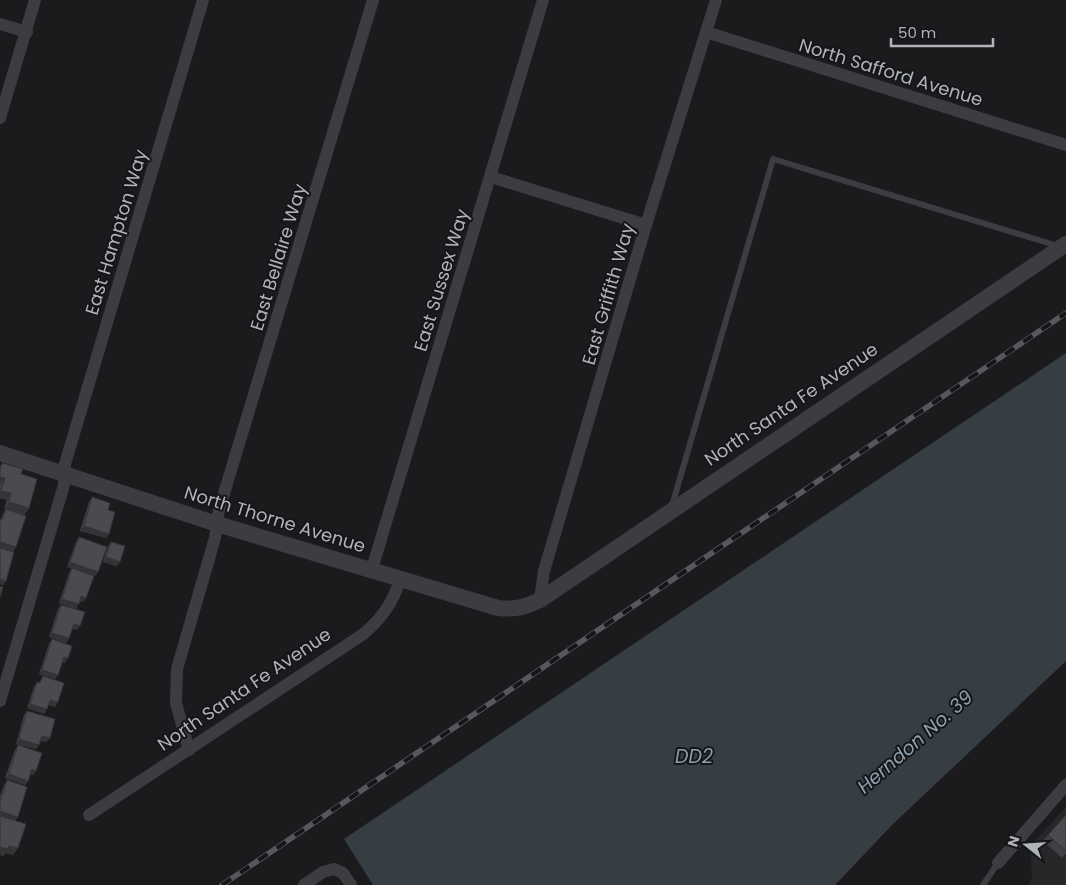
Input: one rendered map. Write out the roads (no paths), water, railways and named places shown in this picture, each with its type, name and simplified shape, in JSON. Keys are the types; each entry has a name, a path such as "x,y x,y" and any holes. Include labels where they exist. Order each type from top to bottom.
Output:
{"street":[{"path":"0,118 36,0"},
{"name":"East Hampton Way","path":"0,701 64,485 68,454 203,0"},
{"name":"East Bellaire Way","path":"189,750 176,703 177,669 217,524 219,510 373,0"},
{"name":"East Sussex Way","path":"372,569 543,0"},
{"name":"East Griffith Way","path":"540,600 544,571 646,225 716,0"},
{"path":"0,24 26,32"},
{"name":"North Safford Avenue","path":"706,32 1066,145"},
{"path":"491,177 646,225"},
{"name":"North Santa Fe Avenue","path":"540,600 670,510 1064,246"},
{"name":"North Thorne Avenue","path":"0,453 217,524 498,608 513,609 525,607 540,600"},
{"name":"North Santa Fe Avenue","path":"89,815 374,625 391,603 401,578"},
{"path":"998,863 1066,784"},
{"path":"304,885 323,872 334,869 343,873 351,885"}],"lane":[{"path":"670,510 773,159 1064,246"},
{"path":"983,885 998,863"}],"water":[{"name":"DD2","path":"1066,353 1066,661 893,824 835,885 373,885 344,839"}],"railway":[{"path":"222,885 1066,313"}],"water label":[{"name":"Herndon No. 39","path":"915,742"}]}
